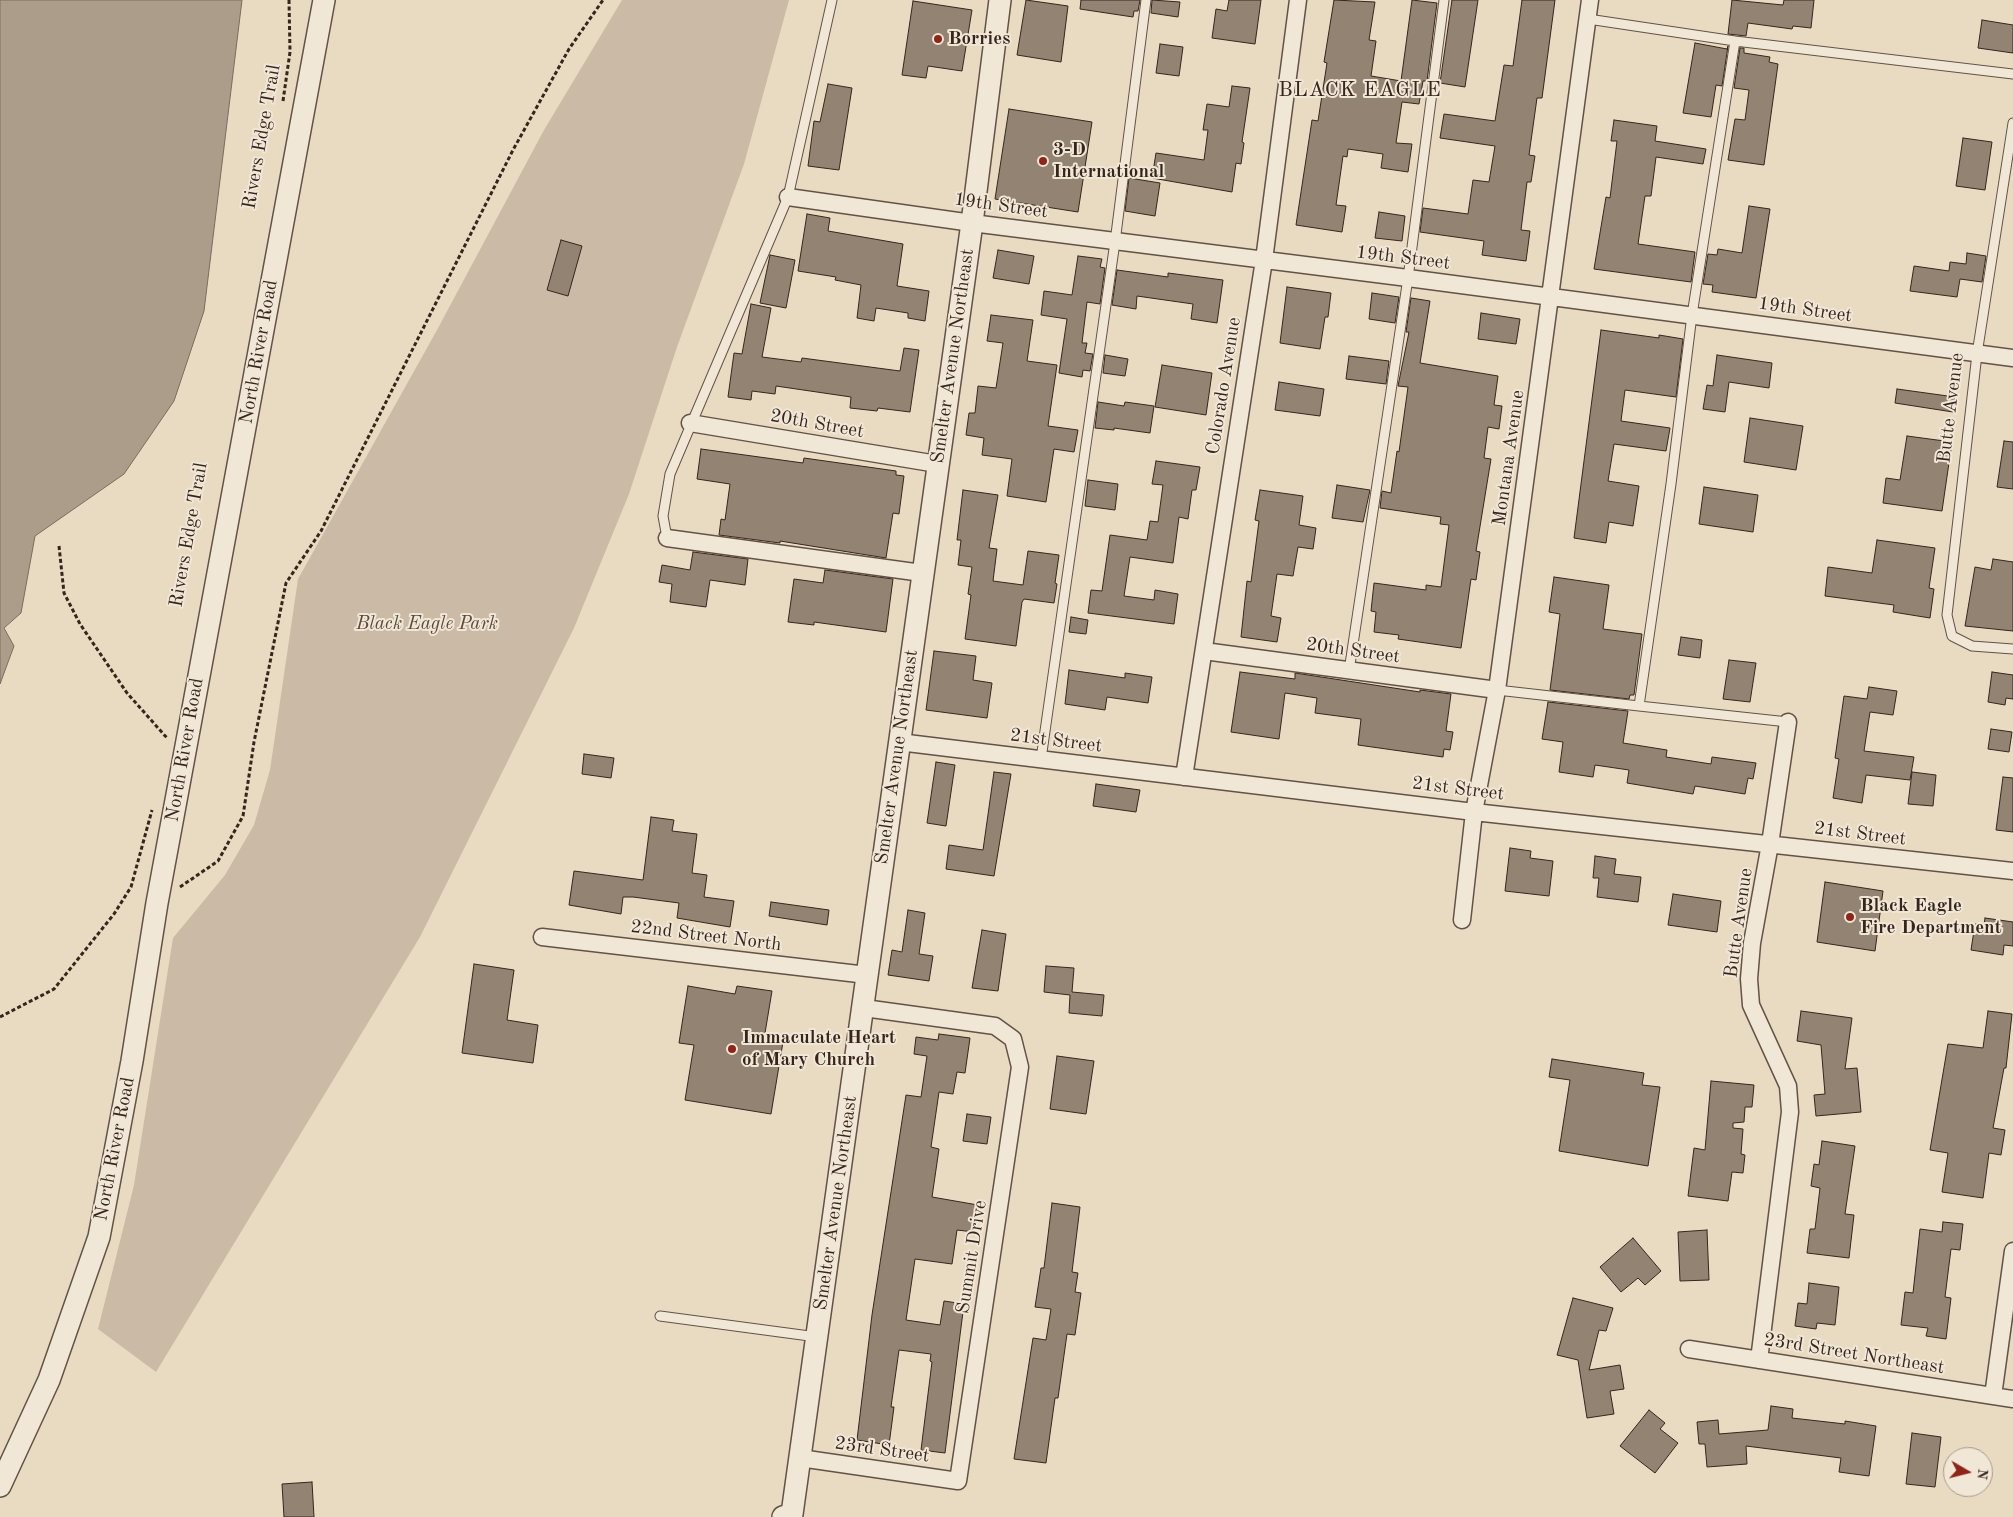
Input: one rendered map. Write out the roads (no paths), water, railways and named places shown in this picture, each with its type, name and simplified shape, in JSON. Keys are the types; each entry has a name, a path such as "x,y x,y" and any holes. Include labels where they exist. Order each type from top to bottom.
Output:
{"street":[{"name":"North River Road","path":"0,1486 49,1380 98,1237 132,1061 157,903 324,0"},
{"name":"Smelter Avenue Northeast","path":"789,1516 800,1458 864,1008 866,975 972,223 1000,0"},
{"name":"Colorado Avenue","path":"1184,777 1264,260 1298,0"},
{"name":"Montana Avenue","path":"1462,920 1474,812 1497,690 1590,0"},
{"name":"19th Street","path":"788,197 1115,242 1408,278 2013,358"},
{"name":"20th Street","path":"690,423 937,464"},
{"path":"667,538 922,573"},
{"name":"20th Street","path":"1204,651 1497,690"},
{"name":"Butte Avenue","path":"1759,1360 1790,1112 1788,1086 1751,1005 1749,979 1752,943 1770,844 1788,722"},
{"name":"21st Street","path":"899,742 1474,812 2013,871"},
{"name":"22nd Street North","path":"542,937 866,975"},
{"name":"Summit Drive","path":"864,1008 995,1026 1012,1039 1020,1067 958,1481"},
{"path":"1993,1396 2013,1251"},
{"name":"23rd Street Northeast","path":"1689,1349 2013,1399"},
{"name":"23rd Street","path":"800,1458 958,1481"}],"lane":[{"path":"667,538 663,516 670,474 690,423 788,197 832,0"},
{"path":"1041,759 1115,242 1146,0"},
{"path":"1349,671 1408,278 1444,0"},
{"path":"1588,19 1735,41 2013,74"},
{"path":"1639,706 1671,484 1692,315 1735,41"},
{"name":"Butte Avenue","path":"2013,124 1977,354 1947,615 1952,636 1972,646 2013,649"},
{"path":"1497,690 1788,722"},
{"path":"660,1316 817,1337"}],"place":[{"name":"Borries","path":"938,39"},
{"name":"3-D International","path":"1043,161"},
{"name":"Black Eagle Fire Department","path":"1850,917"},
{"name":"Immaculate Heart of Mary Church","path":"732,1049"}],"district":[{"name":"BLACK EAGLE","path":"1360,90"}],"park label":[{"name":"Black Eagle Park","path":"427,624"}]}
